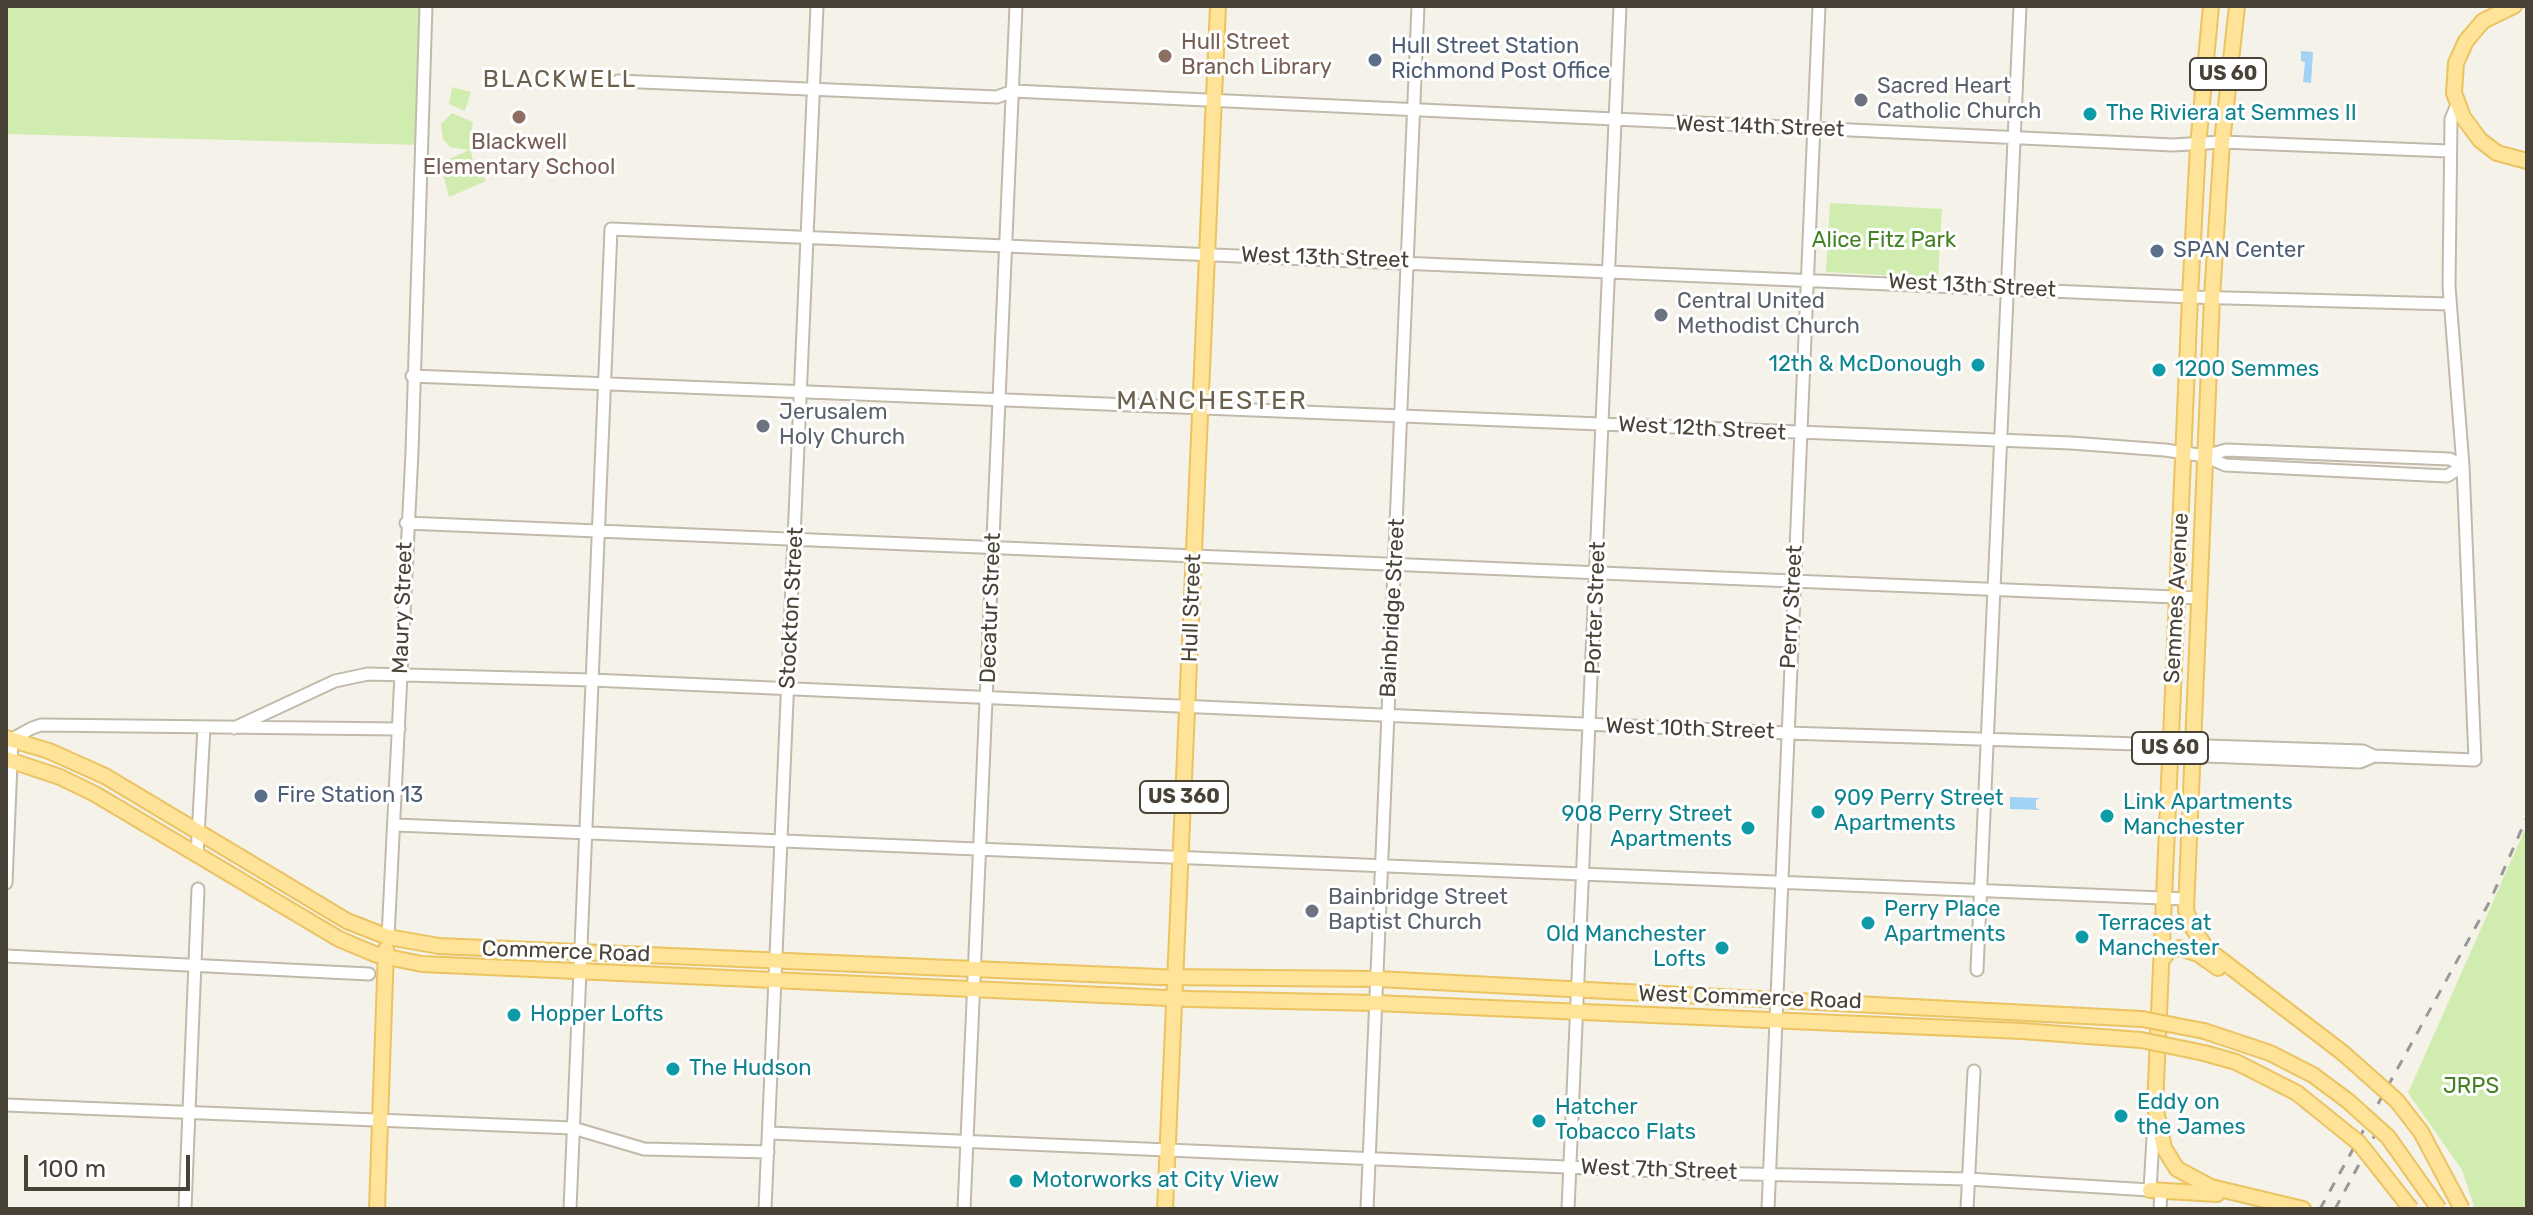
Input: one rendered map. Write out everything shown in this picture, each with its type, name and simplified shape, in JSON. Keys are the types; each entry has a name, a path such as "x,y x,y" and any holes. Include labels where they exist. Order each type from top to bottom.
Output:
{"main road":[{"name":"Hull Street","path":"1165,1209 1218,6"},
{"name":"Semmes Avenue","path":"2155,1106 2190,297 2198,146 2211,6"},
{"name":"Semmes Avenue","path":"2186,899 2212,297 2222,142 2237,6"},
{"path":"2514,6 2483,21 2466,41 2455,72 2457,105 2470,130 2488,147 2527,161"},
{"name":"Commerce Road","path":"9,739 105,776 328,911 388,937 461,948 1177,977"},
{"name":"Commerce Road","path":"8,760 78,785 323,931 386,957 454,967 1175,998"},
{"name":"US 60","path":"2186,899 2188,917 2201,942 2389,1093 2421,1132 2446,1173 2462,1209"},
{"name":"Maury Street","path":"377,1209 388,937"},
{"path":"2162,960 2169,950 2189,950 2257,988"},
{"name":"West Commerce Road","path":"1177,977 1378,979 2142,1019 2204,1031 2270,1053 2313,1075 2388,1137 2439,1209"},
{"name":"West Commerce Road","path":"1175,998 1376,1003 2051,1032 2141,1040 2236,1062 2297,1093 2359,1143 2411,1209"},
{"name":"US 60","path":"2155,1106 2164,1148 2177,1169 2211,1187 2301,1208"},
{"path":"2155,1190 2242,1196"}],"street":[{"name":"Maury Street","path":"388,937 396,825 406,523 412,452 426,6"},
{"name":"Stockton Street","path":"765,1209 817,6"},
{"name":"Decatur Street","path":"964,1209 1016,6"},
{"name":"Bainbridge Street","path":"1367,1209 1418,6"},
{"name":"Porter Street","path":"1568,1209 1598,574 1620,6"},
{"name":"Perry Street","path":"1768,1209 1779,881 1819,6"},
{"path":"1977,970 1990,740 2020,6"},
{"name":"West 14th Street","path":"618,81 997,97 1013,91 1213,103 2198,146 2222,142 2449,151"},
{"path":"2457,105 2451,119 2449,151 2450,304 2463,466"},
{"name":"West 13th Street","path":"605,382 611,229 2190,297 2450,304"},
{"name":"West 12th Street","path":"412,376 2001,441 2183,452 2205,456 2225,465 2449,476 2463,466"},
{"path":"570,1209 605,382"},
{"name":"West 10th Street","path":"234,728 344,678 400,675 592,680 1787,733 2170,745 2207,756 2360,762 2374,756 2475,760 2463,466"},
{"path":"406,523 795,541 993,545 1793,584 2199,598"},
{"path":"6,883 9,739 41,725 399,729"},
{"path":"197,855 204,727"},
{"path":"396,825 2186,899"},
{"path":"185,1209 198,889"},
{"path":"6,956 369,974"},
{"path":"1967,1209 1974,1071"},
{"path":"6,1105 573,1128 644,1149 768,1152"},
{"name":"Semmes Avenue","path":"2155,1106 2155,1190 2160,1209"},
{"name":"West 7th Street","path":"770,1133 967,1144 1168,1147 1368,1159 1771,1175 1968,1179 2155,1190"}],"green space":[{"path":"6,6 427,6 420,145 6,134"},
{"path":"452,87 471,92 465,111 449,104"},
{"path":"452,113 473,122 469,143 473,162 486,181 449,197 440,163 469,150 450,147 443,139 441,124"},
{"name":"Alice Fitz Park","path":"1830,203 1942,209 1938,278 1826,272"},
{"name":"JRPS","path":"2527,825 2527,1209 2475,1209 2462,1170 2408,1093"}],"water":[{"path":"2301,51 2313,52 2311,83 2303,82 2305,62 2301,61"},
{"path":"2010,797 2040,798 2036,800 2036,808 2040,810 2010,809"}],"railway":[{"path":"2320,1209 2490,901 2527,817"},
{"path":"2335,1209 2382,1122"}],"place":[{"name":"Hull Street Branch Library","path":"1165,56"},
{"name":"Hull Street Station Richmond Post Office","path":"1375,60"},
{"name":"Sacred Heart Catholic Church","path":"1861,100"},
{"name":"The Riviera at Semmes II","path":"2090,114"},
{"name":"Blackwell Elementary School","path":"519,117"},
{"name":"SPAN Center","path":"2157,251"},
{"name":"Central United Methodist Church","path":"1661,315"},
{"name":"12th & McDonough","path":"1978,365"},
{"name":"1200 Semmes","path":"2159,370"},
{"name":"Jerusalem Holy Church","path":"763,426"},
{"name":"Fire Station 13","path":"261,796"},
{"name":"909 Perry Street Apartments","path":"1818,812"},
{"name":"Link Apartments Manchester","path":"2107,816"},
{"name":"908 Perry Street Apartments","path":"1748,828"},
{"name":"Bainbridge Street Baptist Church","path":"1312,911"},
{"name":"Perry Place Apartments","path":"1868,923"},
{"name":"Terraces at Manchester","path":"2082,937"},
{"name":"Old Manchester Lofts","path":"1722,948"},
{"name":"Hopper Lofts","path":"514,1015"},
{"name":"The Hudson","path":"673,1069"},
{"name":"Eddy on the James","path":"2121,1116"},
{"name":"Hatcher Tobacco Flats","path":"1539,1121"},
{"name":"Motorworks at City View","path":"1016,1181"}],"district":[{"name":"BLACKWELL","path":"560,80"},
{"name":"MANCHESTER","path":"1212,401"}]}
